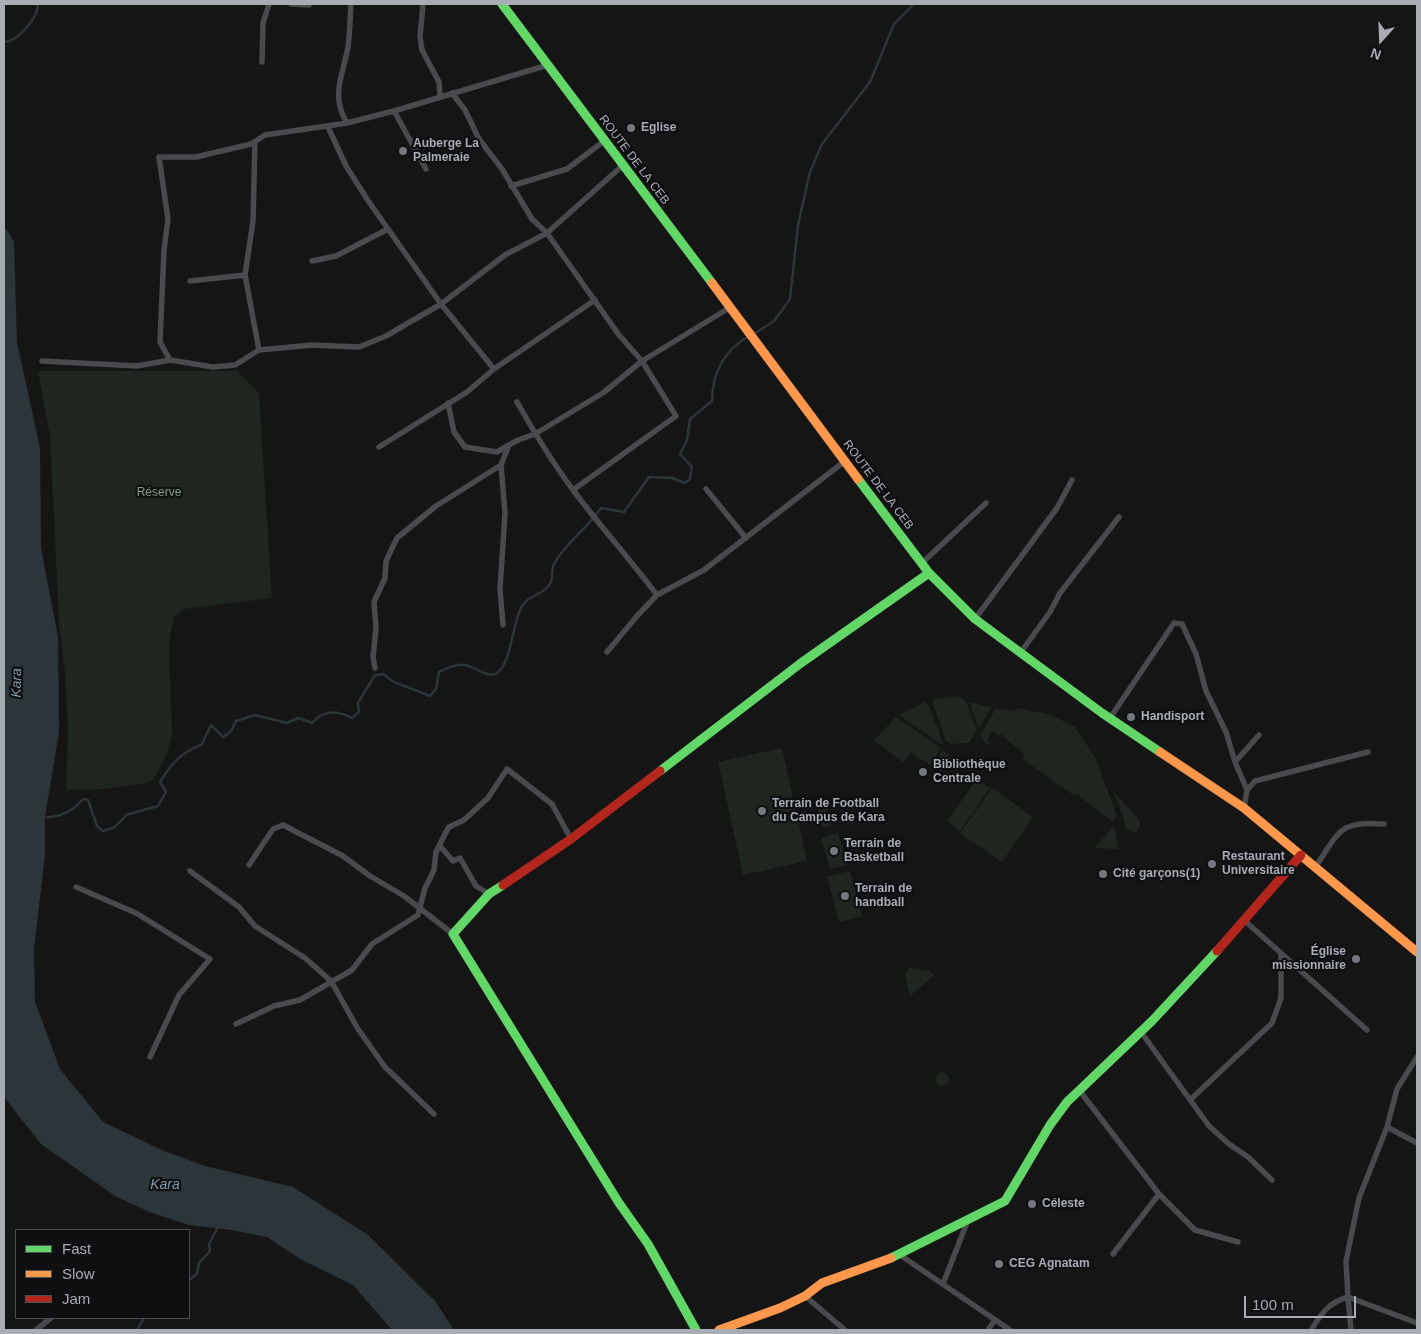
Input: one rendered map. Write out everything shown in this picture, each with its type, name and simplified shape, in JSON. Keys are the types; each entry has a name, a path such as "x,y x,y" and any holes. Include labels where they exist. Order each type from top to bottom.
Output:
{"street":[{"path":"262,62 263,23 269,4"},
{"path":"291,4 308,5"},
{"path":"347,123 337,97 348,46 351,4"},
{"path":"423,4 420,37 422,50 439,82 440,96"},
{"name":"ROUTE DE LA CEB","path":"502,4 929,573 975,618 1020,652 1110,718 1244,808 1417,952"},
{"path":"170,360 160,342 164,250 168,219 159,157 196,157 255,142 266,135 347,123 394,111 452,92 548,65"},
{"path":"452,92 465,110 479,139 502,169 532,219 547,233 618,335 642,361 676,416 573,490"},
{"path":"394,111 426,170"},
{"path":"328,127 346,166 388,229 441,304 494,369"},
{"path":"512,186 566,169 604,141"},
{"path":"255,142 253,221 245,275 259,350"},
{"path":"42,361 137,366 170,360 192,366 228,366 235,365 259,350 312,345 359,347 386,336 441,304 504,255 547,233 622,166"},
{"path":"312,261 336,256 388,229"},
{"path":"190,281 245,275"},
{"path":"380,447 467,392 494,369 595,300"},
{"path":"448,404 454,432 465,447 497,452 518,440 536,434 602,393 642,361 730,308"},
{"path":"517,402 573,490 625,551 657,595"},
{"path":"503,625 500,589 505,513 501,465 509,445"},
{"path":"607,652 636,616 657,595 704,570 845,461"},
{"path":"375,668 372,657 376,628 374,602 385,578 386,561 397,538 436,506 501,465"},
{"path":"975,618 1057,508 1072,480"},
{"path":"706,489 746,538"},
{"path":"922,563 986,503"},
{"path":"1020,652 1050,612 1060,593 1119,517"},
{"path":"452,934 488,894 571,839 801,663 929,573"},
{"path":"1110,718 1174,623 1182,624 1200,663 1206,691 1226,732 1235,762 1247,790"},
{"path":"1235,762 1259,735"},
{"path":"1244,808 1247,790 1255,781 1368,752"},
{"path":"236,1024 274,1006 300,1000 352,970 372,944 418,915 425,888 434,870 436,852 450,827 464,820 488,798 507,769 552,804 571,839"},
{"path":"1316,866 1332,838 1349,827 1358,823 1384,824"},
{"path":"249,865 273,829 283,825 344,856 370,876 404,896 452,934 619,1203 648,1244 696,1330"},
{"path":"440,846 453,861 460,858 476,886 488,894"},
{"path":"719,1330 780,1308 805,1296 822,1283 868,1264 900,1256 1005,1202 1050,1125 1079,1090 1140,1032 1244,921 1301,854"},
{"path":"190,871 239,907 255,926 305,958 331,981 358,1029 385,1067 434,1114"},
{"path":"76,887 136,913 210,959 179,995 150,1057"},
{"path":"1244,921 1367,1030"},
{"path":"1190,1100 1272,1023 1280,998 1281,955"},
{"path":"1140,1032 1217,1134 1248,1157 1272,1180"},
{"path":"1351,1330 1346,1261 1359,1198 1387,1127 1397,1089 1417,1057"},
{"path":"1079,1090 1158,1194 1195,1230 1238,1242"},
{"path":"1387,1127 1417,1143"},
{"path":"1113,1254 1158,1194"},
{"path":"943,1284 968,1220"},
{"path":"900,1256 1010,1330"},
{"path":"805,1296 845,1330"},
{"path":"1311,1330 1320,1315 1334,1301 1348,1297 1417,1323"},
{"path":"36,1330 50,1319"},
{"path":"988,1330 995,1320"}],"green space":[{"name":"Réserve","path":"38,371 237,371 259,393 272,598 184,609 174,616 169,642 172,733 167,754 154,779 146,783 105,789 66,790 68,730 65,674 59,623 50,436"},
{"path":"958,696 966,701 977,731 969,743 951,744 946,741 933,704 934,699"},
{"path":"925,702 930,708 943,743 942,745 899,715"},
{"path":"969,702 992,707 979,728"},
{"path":"996,708 1014,711 1019,708 1051,715 1075,727 1096,759 1117,816 1113,822 1077,794 1075,796 1022,759 1025,755 1001,734 1000,736 993,731 987,740 992,746 985,743 980,735"},
{"path":"896,717 941,748 930,765 911,753 903,762 874,740"},
{"name":"Terrain de Football du Campus de Kara","path":"782,748 807,861 743,875 718,762"},
{"path":"943,750 952,759 942,772 933,765"},
{"path":"977,779 990,788 960,831 947,821"},
{"path":"992,788 1033,817 1002,862 960,833"},
{"path":"1114,792 1140,821 1140,827 1135,833 1127,829"},
{"path":"827,806 832,825 823,828 817,808"},
{"path":"1114,825 1118,849 1095,848"},
{"name":"Terrain de Basketball","path":"838,833 847,865 830,869 821,838"},
{"name":"Terrain de handball","path":"850,871 862,916 839,922 827,876"},
{"path":"909,968 930,971 934,975 910,996 905,974"},
{"path":"939,1072 945,1072 949,1079 945,1086 939,1086 935,1082 935,1076"}],"water":[{"name":"Kara","path":"4,226 14,241 17,342 40,448 41,548 58,637 59,732 45,817 45,855 34,949 35,1002 60,1069 103,1122 162,1150 205,1166 293,1187 368,1235 435,1301 454,1330 392,1330 353,1285 300,1259 267,1237 189,1225 152,1213 115,1196 41,1144 4,1097"}],"waterway":[{"path":"4,42 15,38 26,28 35,15 38,4"},
{"path":"754,334 774,321 790,299 798,225 810,172 822,144 870,82 894,24 914,4"},
{"path":"43,817 65,813 83,799 88,800 97,826 103,831 115,827 126,815 158,806 166,792 160,782 173,763 188,751 202,744 211,725 223,737 231,731 236,721 255,715 287,723 298,718 312,723 321,716 330,713 352,718 359,712 358,703 375,675 383,674 394,682 430,696 436,689 439,672 452,667 465,665 485,673 497,673 506,660 522,606 529,599 545,590 552,580 553,566 559,556 601,508 624,512 649,477 672,478 685,483 690,479 692,467 680,454 687,440 690,419 712,401 714,381 721,364 733,348 749,336"},
{"path":"190,1279 197,1274 199,1263 210,1251 209,1244 218,1227"},
{"path":"137,1330 143,1319"}],"traffic: fast":[{"path":"502,4 712,283"},
{"path":"858,479 929,573 975,619 1102,713 1160,752"},
{"path":"660,771 801,663 929,573"},
{"path":"503,885 489,894 453,934 619,1203 648,1244 696,1330"},
{"path":"891,1258 1005,1201 1050,1125 1067,1102 1152,1021 1217,951"}],"traffic: slow":[{"path":"712,283 858,479"},
{"path":"1160,752 1244,808 1417,952"},
{"path":"719,1330 780,1308 805,1296 822,1283 891,1258"}],"traffic: jam":[{"path":"503,885 571,839 660,771"},
{"path":"1217,951 1301,855"}],"place":[{"name":"Eglise","path":"631,128"},
{"name":"Auberge La Palmeraie","path":"403,151"},
{"name":"Handisport","path":"1131,717"},
{"name":"Bibliothèque Centrale","path":"923,772"},
{"name":"Terrain de Football du Campus de Kara","path":"762,811"},
{"name":"Terrain de Basketball","path":"834,851"},
{"name":"Restaurant Universitaire","path":"1212,864"},
{"name":"Cité garçons(1)","path":"1103,874"},
{"name":"Terrain de handball","path":"845,896"},
{"name":"Église missionnaire","path":"1356,959"},
{"name":"Céleste","path":"1032,1204"},
{"name":"CEG Agnatam","path":"999,1264"}]}
